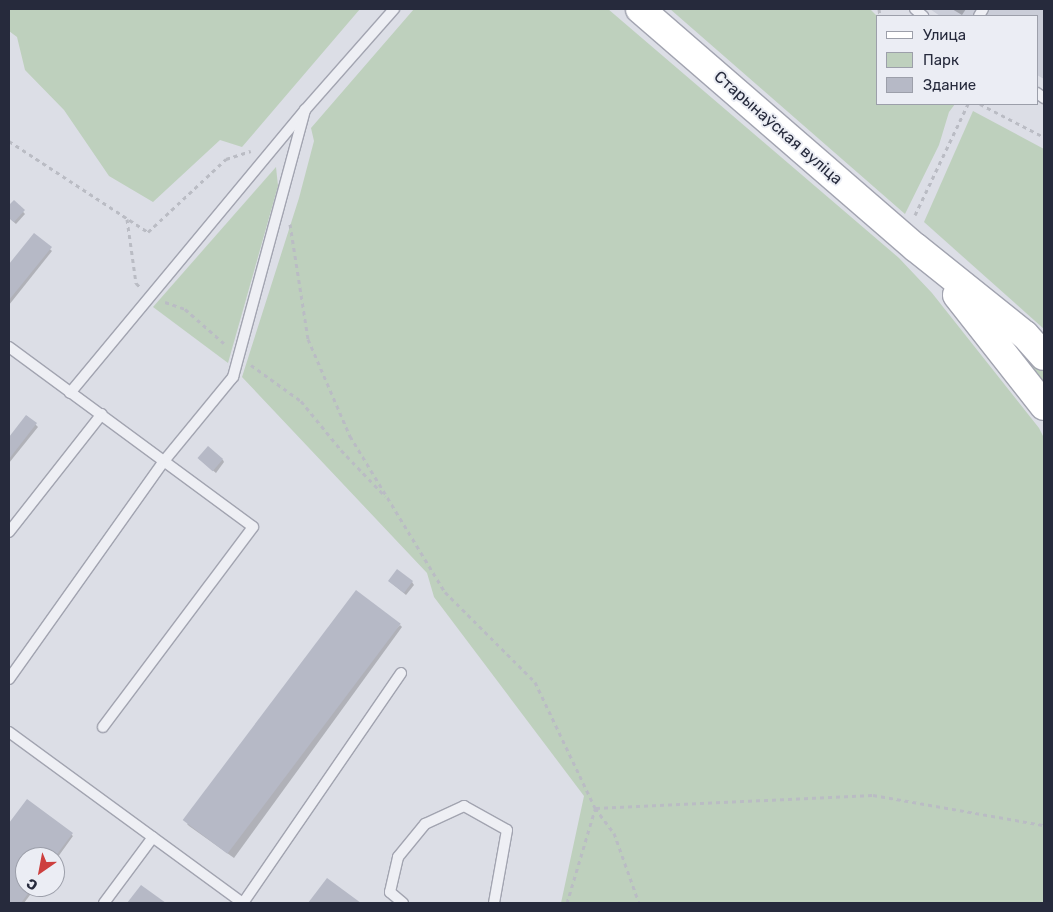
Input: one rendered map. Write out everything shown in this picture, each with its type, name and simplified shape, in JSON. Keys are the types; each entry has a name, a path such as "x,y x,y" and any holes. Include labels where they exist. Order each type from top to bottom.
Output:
{"main road":[{"name":"Старынаўская вуліца","path":"640,9 908,240 1025,335 1044,356"},
{"name":"Старынаўская вуліца","path":"908,240 1044,406"}],"lane":[{"path":"70,393 305,110 394,9"},
{"path":"9,679 164,461 233,377 282,202 305,110"},
{"path":"9,347 253,527 103,727"},
{"path":"9,532 102,414"},
{"path":"9,732 243,903 402,673"},
{"path":"403,903 390,892 398,857 425,824 464,806 507,830 494,903"},
{"path":"104,903 153,837"}],"path":[{"path":"908,240 915,216 968,105"},
{"path":"982,105 1044,137"},
{"path":"9,141 148,232 226,159 279,142"},
{"path":"282,202 294,236 308,339 350,436 446,592 535,682 595,808 614,833 639,903"},
{"path":"595,808 872,795 1044,825"},
{"path":"567,903 595,808"}],"shaded area":[{"path":"930,9 1044,9 1044,79 1038,76 1038,15 939,15"}],"green space":[{"path":"9,9 360,9 242,147 220,140 153,202 109,176 64,110 25,70 17,37 9,31"},
{"path":"414,9 608,9 899,258 932,293 1039,428 1044,438 1044,903 561,903 584,796 434,597 427,573 242,377 299,198 314,141 311,128"},
{"path":"670,9 870,9 876,15 876,105 954,105 949,112 939,145 905,214"},
{"path":"973,111 1044,149 1044,329 924,222"},
{"path":"276,167 278,186 228,363 153,307"},
{"path":"984,314 1044,369 1044,392"}],"building":[{"path":"14,200 25,210 14,222 9,218 9,205"},
{"path":"34,233 52,247 9,300 9,264"},
{"path":"26,415 37,423 9,459 9,437"},
{"path":"208,446 223,459 213,471 198,458"},
{"path":"397,569 413,581 404,593 388,581"},
{"path":"356,590 401,624 227,854 183,820"},
{"path":"27,799 73,833 62,847 15,847 15,897 26,897 21,903 9,903 9,823"},
{"path":"327,878 361,903 308,903"},
{"path":"141,885 166,903 127,903"}]}
